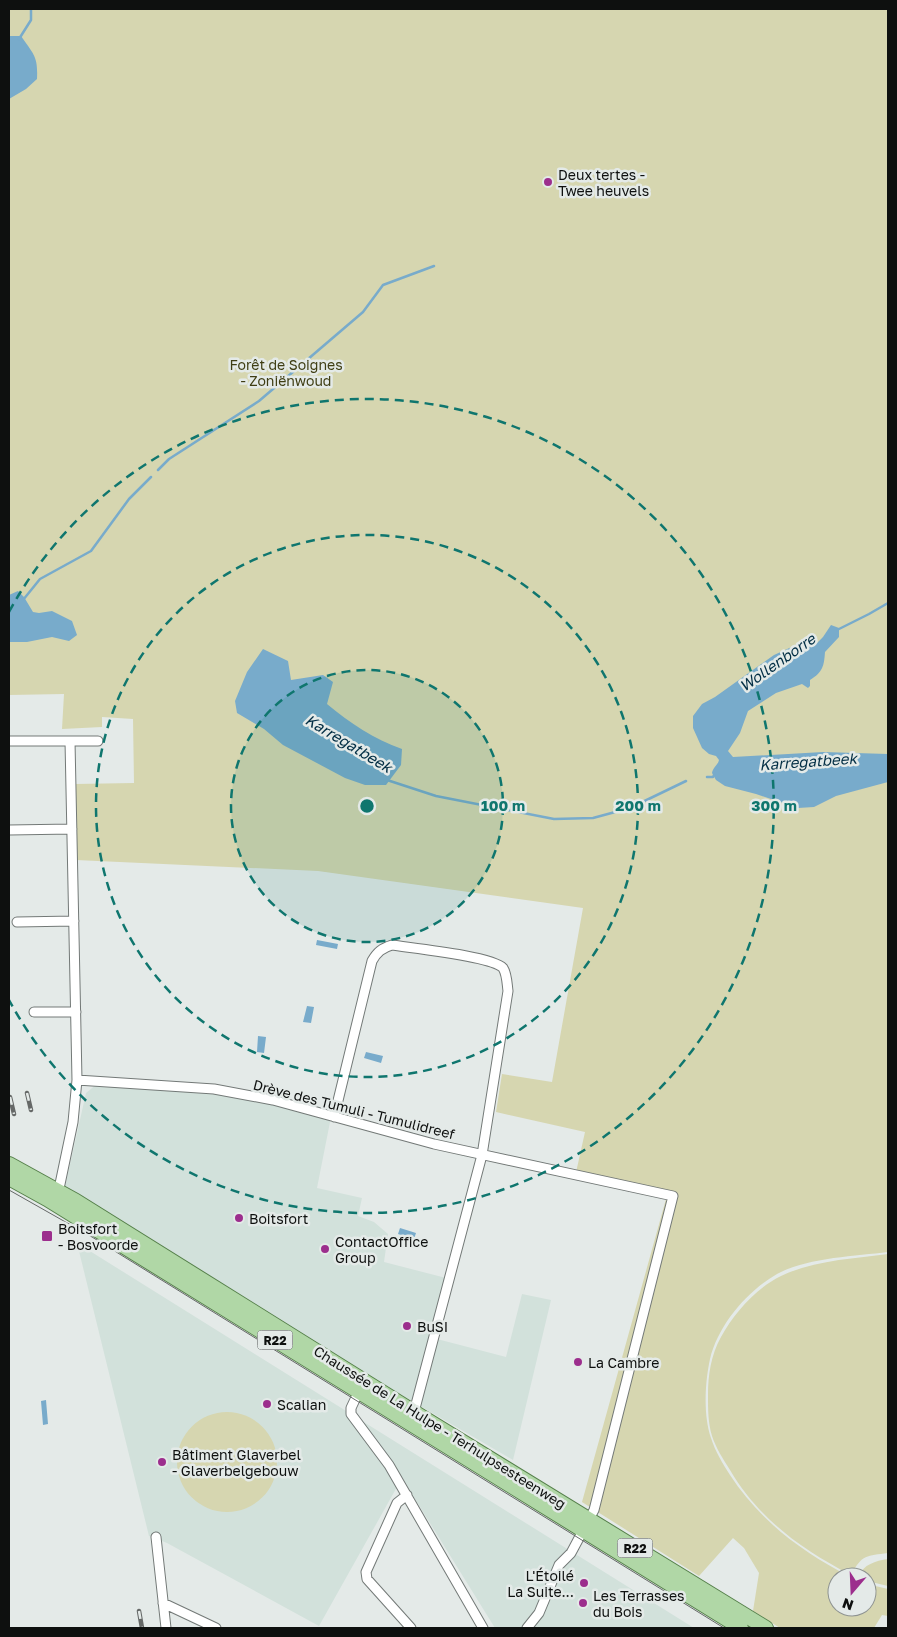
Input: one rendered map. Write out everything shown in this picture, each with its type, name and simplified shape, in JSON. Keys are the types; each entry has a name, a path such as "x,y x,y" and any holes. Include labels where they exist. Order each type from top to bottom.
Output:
{"main road":[{"name":"Chaussée de La Hulpe - Terhulpsesteenweg","path":"9,1164 57,1190 414,1412 586,1525"},
{"name":"Chaussée de La Hulpe - Terhulpsesteenweg","path":"9,1178 47,1199 359,1392 586,1525"},
{"name":"R22","path":"586,1525 741,1628"},
{"name":"R22","path":"586,1525 766,1628"}],"street":[{"path":"9,741 98,741"},
{"path":"57,1190 60,1184 73,1122 77,1080 70,741"},
{"path":"9,830 72,829"},
{"path":"17,922 74,921"},
{"path":"334,1117 370,971 376,954 382,948 392,945 490,962 504,969 508,991 482,1155 414,1412"},
{"path":"34,1012 76,1012"},
{"name":"Drève des Tumuli - Tumulidreef","path":"77,1080 214,1089 273,1100 434,1144 673,1196 594,1510 586,1525"},
{"path":"359,1392 351,1408 351,1414 388,1465 483,1628"},
{"path":"406,1495 396,1503 366,1572 367,1579 410,1628"},
{"path":"527,1628 539,1613 559,1565 571,1552 586,1525"},
{"path":"156,1537 166,1628"},
{"path":"163,1603 216,1628"}],"shaded area":[{"path":"97,1084 216,1091 331,1117 317,1188 362,1198 358,1216 374,1222 388,1234 384,1262 446,1278 437,1339 506,1357 522,1294 551,1300 513,1460 317,1346 64,1191 86,1093"},
{"path":"77,1243 694,1628 495,1628 402,1478 319,1626 167,1543 149,1536"}],"green space":[{"name":"Forêt de Soignes - Zoniënwoud","path":"9,9 888,9 888,1252 831,1258 802,1264 777,1274 766,1281 735,1310 720,1334 714,1346 708,1368 706,1398 708,1429 713,1443 730,1475 742,1492 783,1534 832,1567 827,1567 827,1617 877,1617 877,1586 888,1589 888,1616 882,1615 874,1628 780,1628 753,1611 759,1573 744,1548 733,1538 699,1576 582,1502 666,1199 575,1177 585,1132 496,1112 502,1074 552,1082 583,908 318,871 76,860 75,784 134,783 133,719 102,717 102,727 62,729 64,694 9,695"},
{"path":"888,1254 888,1553 866,1557 856,1567 837,1567 815,1555 783,1531 768,1518 741,1488 712,1436 708,1411 708,1388 712,1358 718,1344 732,1319 754,1294 772,1281 794,1271 820,1263"},
{"path":"227,1412 246,1416 262,1427 273,1443 277,1462 273,1481 262,1497 246,1508 227,1512 208,1508 192,1497 181,1481 177,1462 181,1443 192,1427 208,1416"},
{"path":"888,1559 888,1586 877,1583 877,1567 866,1567"}],"water":[{"path":"9,36 21,36 32,52 37,65 37,79 26,89 9,99"},
{"path":"18,591 33,612 52,611 72,621 77,635 69,641 52,637 27,642 9,642 9,595"},
{"path":"831,625 839,628 839,637 825,652 822,668 810,680 810,686 808,688 802,684 776,693 748,711 740,733 728,751 733,757 823,752 888,754 888,782 836,796 814,807 798,808 725,786 716,780 712,773 719,760 716,756 709,754 702,748 693,728 693,716 702,704 715,697 774,655 796,645 817,643"},
{"path":"263,649 288,661 291,680 323,675 333,682 327,704 363,730 402,749 401,765 386,785 365,785 345,778 283,745 264,729 237,713 235,701 247,672"},
{"path":"317,940 338,944 337,949 316,945"},
{"path":"307,1006 314,1007 311,1023 303,1022"},
{"path":"258,1036 266,1037 264,1053 257,1052"},
{"path":"366,1052 383,1056 381,1063 364,1058"},
{"path":"400,1228 416,1233 414,1239 398,1234"},
{"path":"46,1400 48,1424 43,1425 41,1401"}],"waterway":[{"path":"19,39 31,20 31,9"},
{"path":"158,470 169,459 259,401 363,312 383,285 434,266"},
{"path":"23,600 40,579 91,551 129,499 151,477"},
{"name":"Wollenborre","path":"837,630 888,603"},
{"name":"Karregatbeek","path":"707,777 713,777 714,775"},
{"name":"Karregatbeek","path":"387,780 436,796 554,819 593,818 630,808 686,781"}],"tram line":[{"path":"9,1190 92,1237 724,1628"}],"railway":[{"path":"27,1093 31,1110"},
{"path":"10,1097 14,1114"},
{"path":"139,1611 142,1628"}],"place":[{"name":"Deux tertes - Twee heuvels","path":"548,182"},
{"name":"Boitsfort","path":"239,1218"},
{"name":"Boitsfort - Bosvoorde","path":"47,1236"},
{"name":"ContactOffice Group","path":"325,1249"},
{"name":"BuSI","path":"407,1326"},
{"name":"La Cambre","path":"578,1362"},
{"name":"Scalian","path":"267,1404"},
{"name":"Bâtiment Glaverbel - Glaverbelgebouw","path":"162,1462"},
{"name":"L'Étoilé La Suite...","path":"584,1583"},
{"name":"Les Terrasses du Bois","path":"583,1603"}]}
